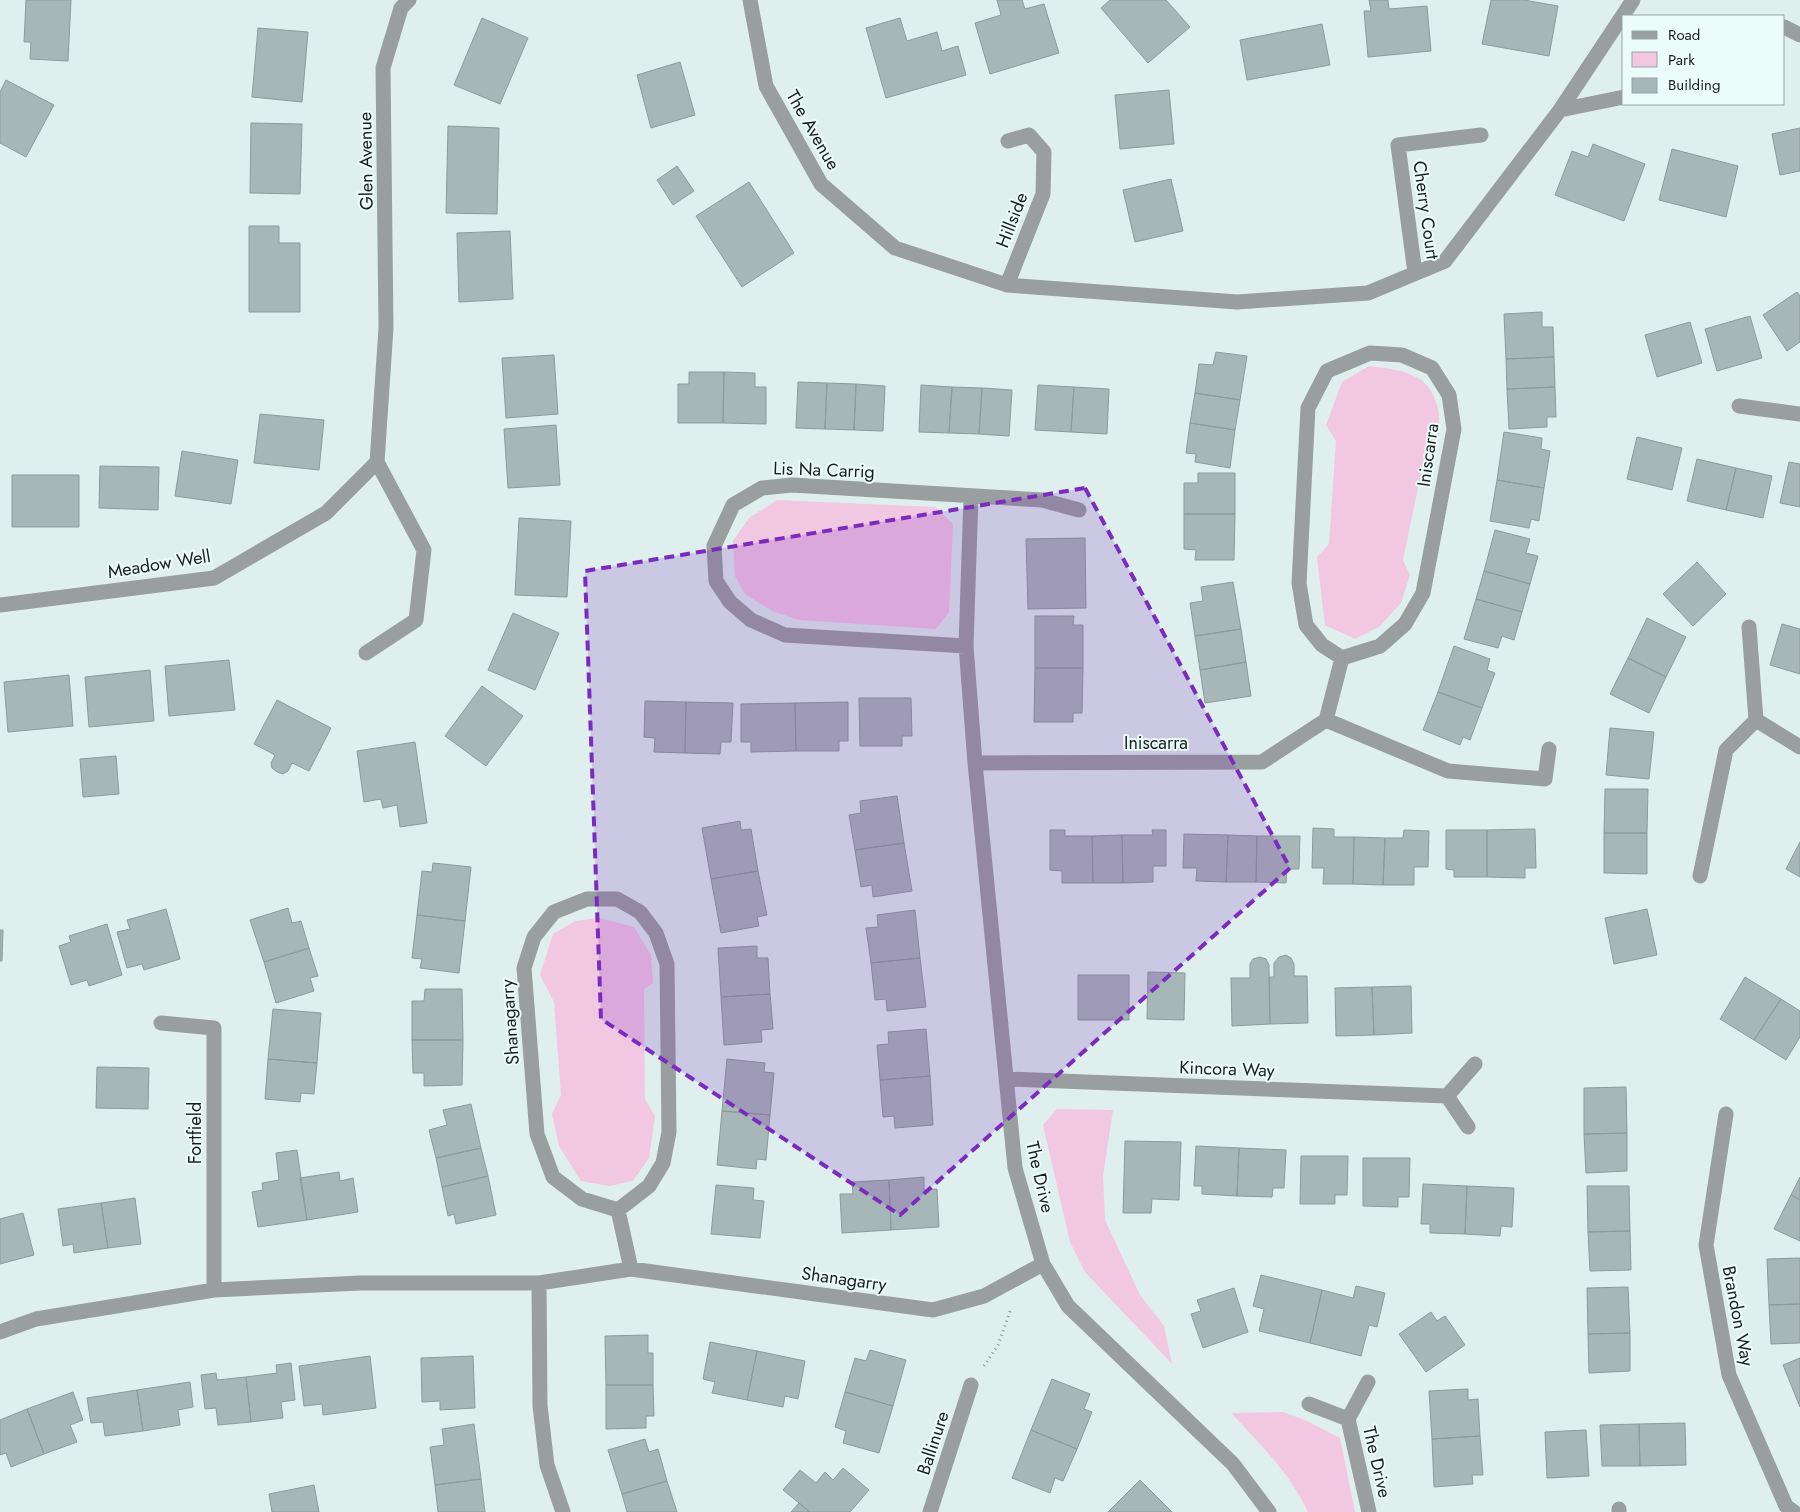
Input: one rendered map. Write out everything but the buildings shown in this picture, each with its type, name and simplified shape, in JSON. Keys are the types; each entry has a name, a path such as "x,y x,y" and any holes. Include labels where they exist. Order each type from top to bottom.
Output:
{"street":[{"name":"Glen Avenue","path":"377,462 386,328 383,68 402,8 409,0"},
{"name":"The Avenue","path":"750,0 766,86 821,184 895,248 1006,285"},
{"path":"1623,15 1633,0"},
{"path":"1006,285 1237,302 1368,294 1445,261 1560,110 1622,17"},
{"path":"1785,28 1800,35"},
{"path":"1560,110 1622,97"},
{"name":"Hillside","path":"1006,285 1043,194 1044,152 1029,135 1008,141"},
{"name":"Cherry Court","path":"1415,273 1398,145 1481,135"},
{"name":"Iniscarra","path":"1370,353 1402,354 1432,368 1449,395 1454,429 1423,593 1405,624 1380,646 1342,658 1322,645 1306,625 1299,583 1308,408 1327,371 1370,353"},
{"path":"1738,406 1800,414"},
{"path":"366,653 416,620 424,550 377,462"},
{"name":"Meadow Well","path":"0,605 214,578 326,513 377,462"},
{"name":"Lis Na Carrig","path":"966,646 785,635 751,620 730,602 716,581 714,546 733,505 762,488 792,485 1042,500 1079,510"},
{"path":"971,496 966,646 975,762"},
{"path":"1700,876 1726,750 1756,720 1749,627"},
{"path":"1342,658 1326,720 1448,771 1545,779 1549,750"},
{"name":"Iniscarra","path":"975,762 1262,762 1326,720"},
{"path":"1756,720 1800,746"},
{"name":"The Drive","path":"975,762 1015,1168 1043,1264 1068,1306 1233,1464 1269,1512"},
{"name":"Shanagarry","path":"587,899 617,899 640,912 656,933 668,964 670,1132 663,1163 649,1186 618,1210 582,1199 554,1177 537,1134 524,968 534,937 554,912 587,899"},
{"name":"Fortfield","path":"161,1024 214,1028 214,1290"},
{"path":"1468,1127 1446,1096 1475,1064"},
{"name":"Kincora Way","path":"1007,1080 1446,1096"},
{"name":"Brandon Way","path":"1726,1114 1706,1245 1729,1375 1786,1506 1794,1512"},
{"path":"618,1210 630,1269"},
{"name":"Shanagarry","path":"214,1290 360,1283 538,1283 630,1269 933,1310 984,1296 1043,1264"},
{"path":"538,1283 540,1406 547,1465 563,1512"},
{"path":"0,1332 36,1319 214,1290"},
{"name":"The Drive","path":"1368,1382 1348,1419 1369,1512"},
{"name":"Ballinure","path":"930,1512 971,1385"},
{"name":"The Drive","path":"1309,1404 1348,1419"}],"path":[{"path":"971,1385 998,1345 1013,1302 1010,1282"}],"highlighted area":[{"path":"1085,488 1290,868 900,1215 601,1019 585,571"}],"green space":[{"path":"1369,366 1392,369 1412,375 1428,387 1438,409 1439,437 1426,449 1403,560 1410,575 1401,603 1379,627 1355,639 1325,625 1317,557 1329,544 1336,441 1326,425 1342,382"},
{"path":"777,500 935,507 953,524 949,612 936,629 799,620 772,611 745,594 735,576 733,541 749,518"},
{"path":"599,918 634,927 651,955 653,983 644,989 645,1099 655,1116 649,1158 633,1181 609,1186 581,1181 559,1146 552,1114 561,1095 554,1002 540,975 553,934 575,921"},
{"path":"1057,1109 1113,1110 1103,1176 1105,1220 1140,1295 1164,1326 1172,1364 1085,1272 1070,1242 1043,1125"},
{"path":"1283,1412 1305,1420 1340,1438 1355,1512 1308,1512 1283,1472 1231,1413"}]}
